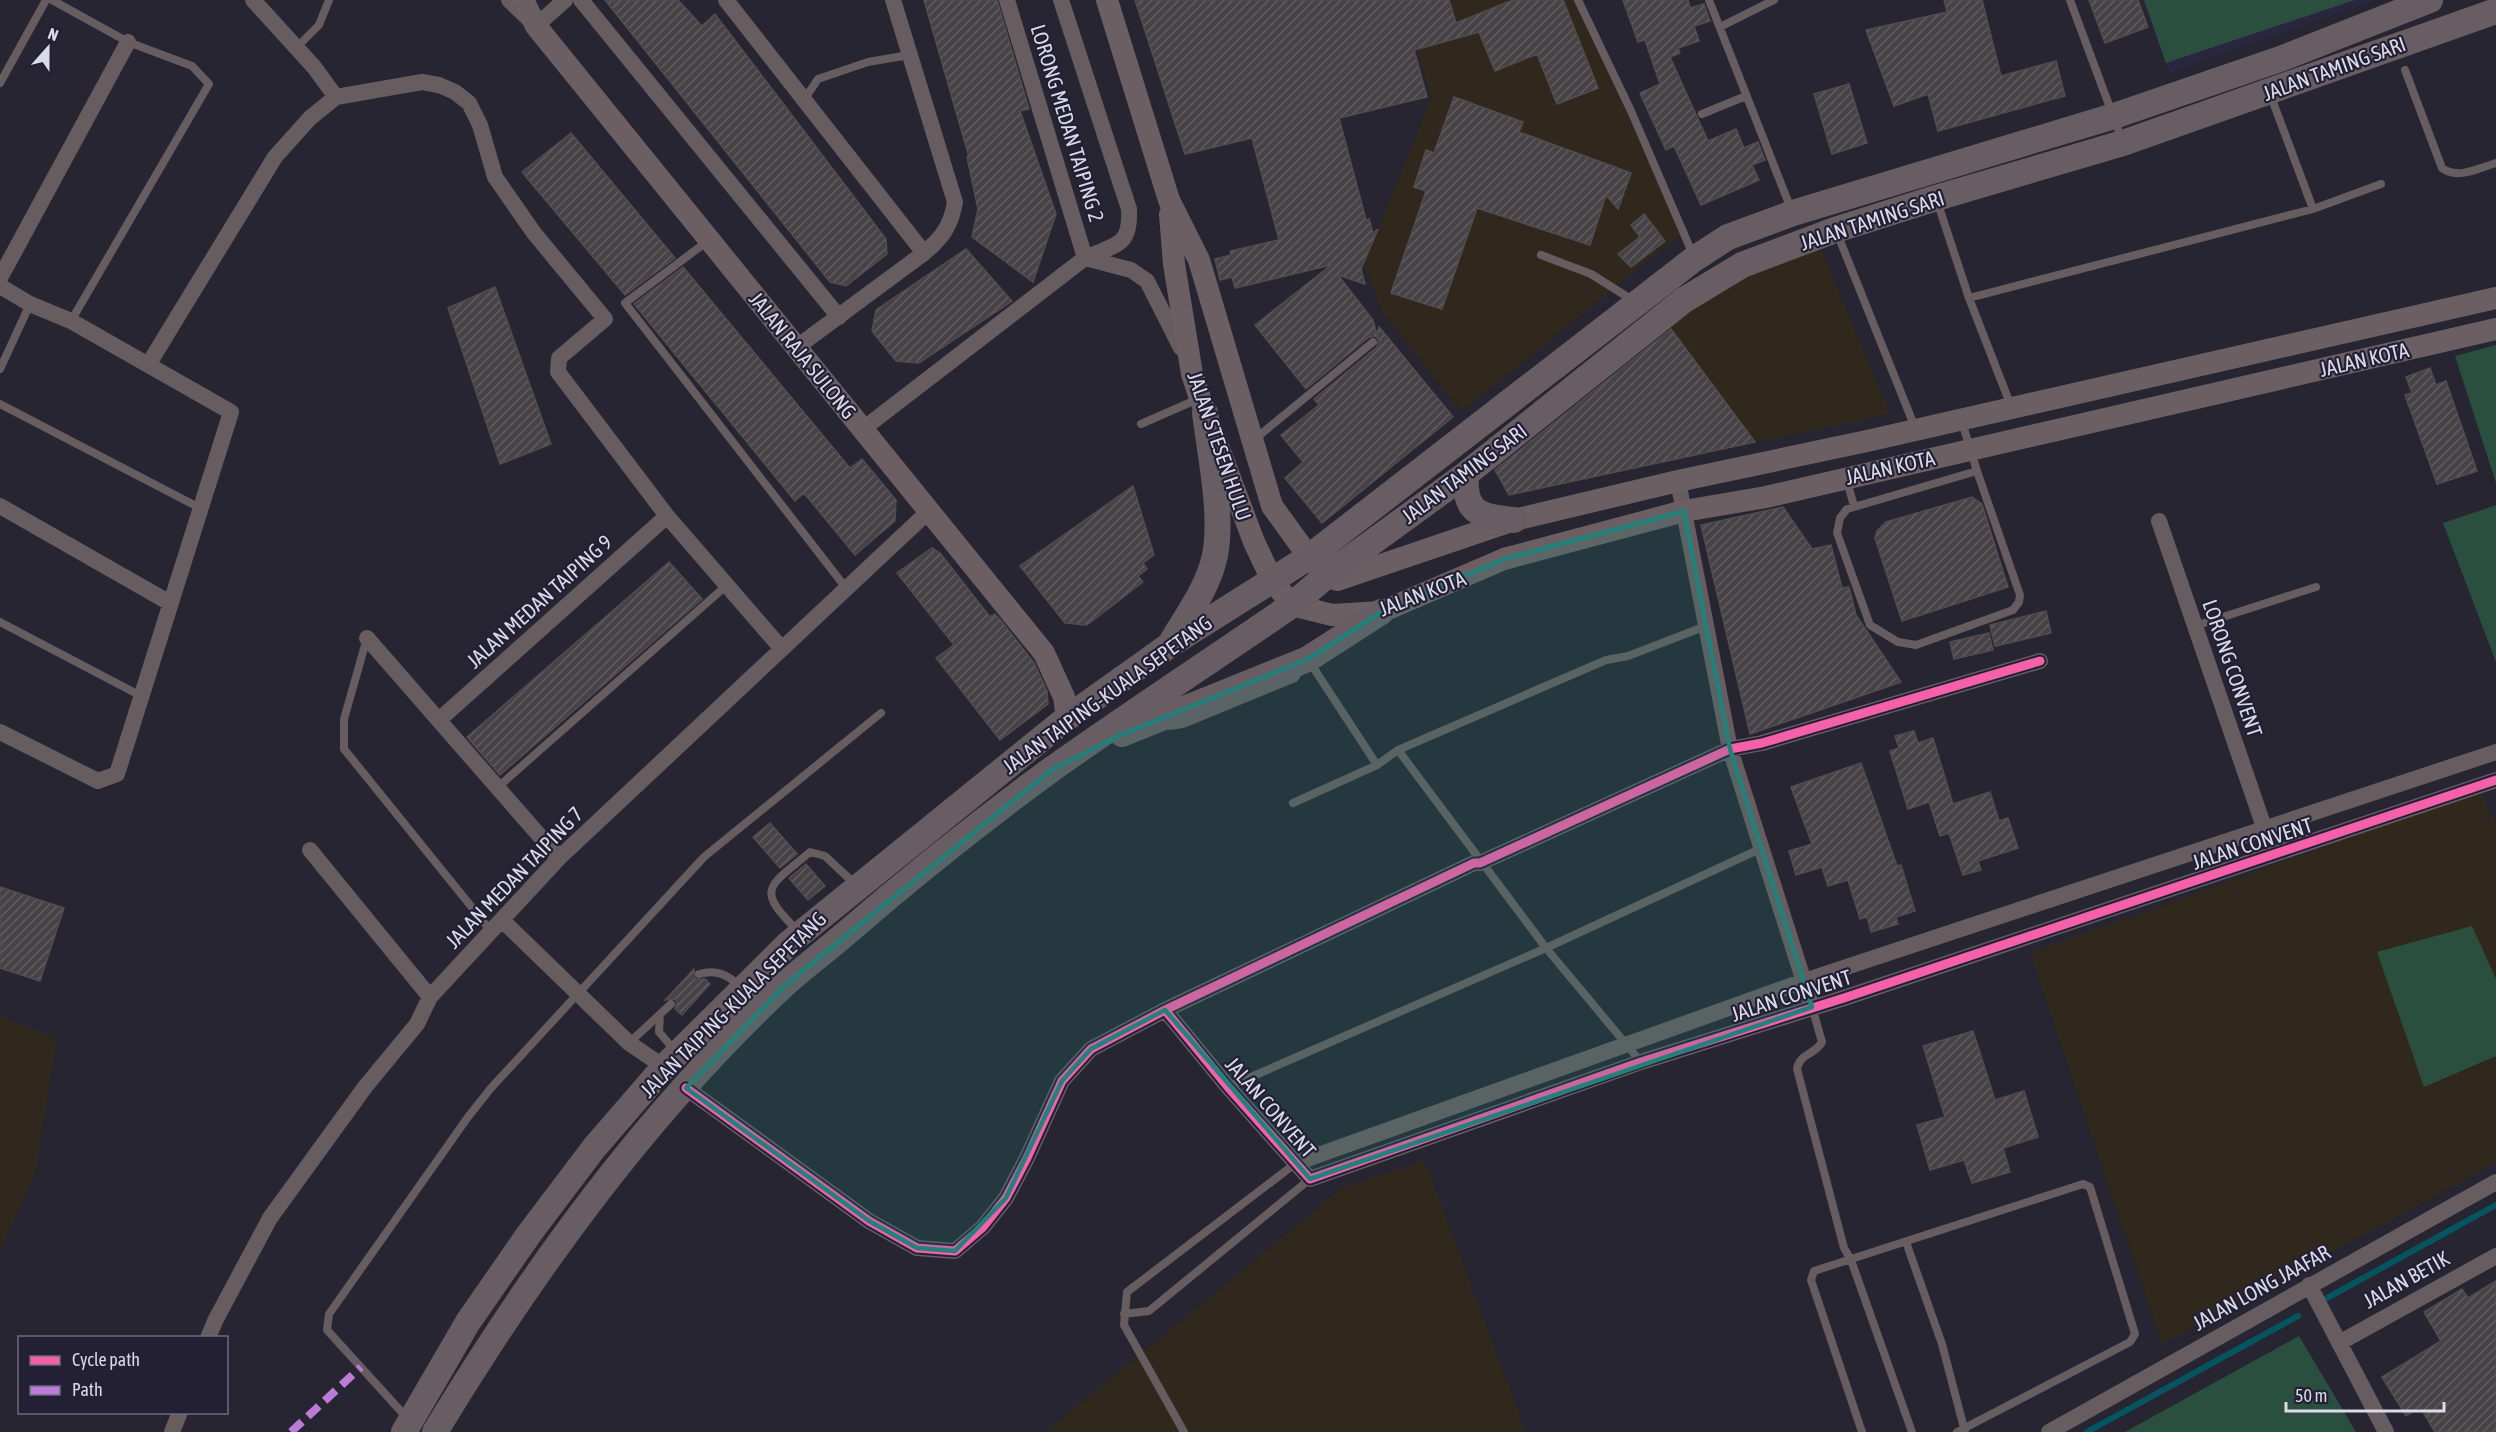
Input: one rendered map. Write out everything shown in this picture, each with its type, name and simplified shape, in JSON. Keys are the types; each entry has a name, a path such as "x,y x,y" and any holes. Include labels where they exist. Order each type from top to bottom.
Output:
{"main road":[{"name":"JALAN RAJA SULONG","path":"523,0 536,26 1044,652 1064,697 1067,718"},
{"name":"JALAN STESEN HULU","path":"1107,0 1169,200 1199,260 1272,506 1309,557 1326,576"},
{"name":"JALAN TAMING SARI","path":"1272,580 1309,557 1636,303 1694,259 1728,237 1793,213 2114,116 2283,58 2430,0"},
{"name":"JALAN TAMING SARI","path":"1292,605 1326,576 1466,474 1684,300 1742,265 1835,230 2123,143 2496,10"},
{"name":"JALAN STESEN HULU","path":"1169,200 1174,264 1192,374 1254,542 1272,580 1292,605"},
{"name":"JALAN KOTA","path":"1326,576 1337,580 1514,520 1678,481 1962,420 2496,298"},
{"name":"JALAN KOTA","path":"1292,605 1332,615 1381,612 1504,560 1684,511 1766,497 2496,329"},
{"path":"1171,644 1204,586 1215,554 1217,516 1202,406"},
{"path":"1466,474 1465,493 1471,507 1494,518 1514,520"},
{"name":"JALAN TAIPING-KUALA SEPETANG","path":"407,1426 468,1322 529,1234 594,1148 671,1061 800,933 1067,718 1171,644 1272,580"},
{"name":"JALAN TAIPING-KUALA SEPETANG","path":"435,1432 498,1329 573,1223 639,1141 714,1055 785,985 879,904 1051,770 1292,605"},
{"path":"1051,770 1120,735 1308,659 1381,612"}],"street":[{"path":"253,0 336,97"},
{"path":"509,0 536,26 565,0"},
{"path":"581,0 839,317"},
{"path":"726,0 924,253"},
{"path":"797,347 924,253 942,238 952,221 956,202 893,0"},
{"name":"LORONG MEDAN TAIPING 2","path":"1007,0 1085,258"},
{"path":"863,429 1085,258 1123,241 1130,228 1129,209 1061,0"},
{"path":"0,278 128,42"},
{"path":"148,365 275,157 310,118 336,97 422,82 439,85 455,92 469,103 480,125 495,177 534,233 605,319 559,358 558,372 667,516 782,649"},
{"path":"1085,258 1131,270 1148,281 1173,327 1192,374"},
{"path":"0,286 30,304 71,321 231,412 117,774 98,781 0,732"},
{"path":"1678,481 1730,749 1812,1007"},
{"path":"0,506 170,603"},
{"name":"JALAN MEDAN TAIPING 7","path":"209,1336 270,1218 365,1087 417,1024 430,997 559,858 929,511"},
{"name":"JALAN MEDAN TAIPING 9","path":"440,719 667,516"},
{"name":"LORONG CONVENT","path":"2159,521 2265,830"},
{"path":"367,638 559,858"},
{"path":"686,1088 868,1221 917,1248 955,1251 983,1227 1006,1198 1062,1081 1091,1049 1165,1010 1474,863 1480,863 1730,749 1762,743 2040,661"},
{"name":"JALAN CONVENT","path":"1296,1164 1804,981 2496,752"},
{"name":"JALAN CONVENT","path":"1165,1010 1228,1087 1310,1179 1641,1062 2496,780"},
{"path":"310,850 430,997"},
{"path":"496,925 578,995 629,1043 671,1061"},
{"name":"JALAN LONG JAAFAR","path":"2049,1432 2496,1182"},
{"name":"JALAN BETIK","path":"2339,1342 2496,1256"},
{"path":"2309,1285 2386,1432"},
{"path":"172,1432 180,1414"}],"lane":[{"path":"0,83 46,0"},
{"path":"52,0 128,42 192,66 209,84 71,321"},
{"path":"296,48 319,25 329,0"},
{"path":"1578,0 1631,111 1694,259"},
{"path":"1709,0 1793,213"},
{"path":"1720,27 1774,0"},
{"path":"2070,0 2123,143"},
{"path":"804,100 818,79 868,62 909,55"},
{"path":"2405,70 2442,168 2449,174 2460,174 2496,163"},
{"path":"2269,91 2313,209"},
{"path":"1702,114 1746,96"},
{"path":"1969,298 2313,209 2381,184"},
{"path":"1936,198 1969,298 2012,408"},
{"path":"1835,230 1916,430"},
{"path":"710,240 626,303 846,588"},
{"path":"1541,255 1591,274 1636,303"},
{"path":"0,369 30,304"},
{"path":"1253,441 1373,342"},
{"path":"0,404 200,508"},
{"path":"1141,424 1202,406"},
{"path":"1962,420 1969,449 1977,471 2020,595 2019,603 2013,610 1916,645 1898,642 1870,625 1838,533 1840,518 1847,509 1854,506 1977,471"},
{"path":"1845,477 1854,506"},
{"path":"498,787 727,585"},
{"path":"2195,626 2316,587"},
{"path":"0,622 143,697"},
{"path":"1293,803 1377,765 1398,750 1606,660 1628,656 1706,626"},
{"path":"367,638 344,719 344,749 496,925"},
{"path":"1308,659 1377,765"},
{"path":"407,1426 327,1330 329,1314 491,1088 704,857 881,713"},
{"path":"1398,750 1480,863 1546,948 1641,1062"},
{"path":"1228,1087 1546,948 1762,848"},
{"path":"800,933 776,910 771,898 773,883 810,852 825,856 857,886"},
{"path":"699,974 712,971 729,977 744,989"},
{"path":"629,1043 671,1005"},
{"path":"1812,1007 1822,1042 1819,1048 1802,1057 1797,1069 1844,1248 1851,1260 1912,1432"},
{"path":"660,1015 659,1032 665,1041 671,1061"},
{"path":"1184,1432 1124,1325 1127,1292 1296,1164"},
{"path":"1124,1314 1149,1311 1310,1179"},
{"path":"1862,1432 1812,1280 1814,1271 2082,1184 2090,1187 2094,1194 2135,1334 2130,1342 1962,1431 1942,1344 1906,1242"}],"highlighted area":[{"path":"1684,511 1730,749 1812,1007 1310,1179 1165,1010 1091,1049 1062,1081 1006,1198 955,1251 917,1248 869,1221 686,1088 785,985 1051,770 1120,735 1308,659 1381,612 1504,559"}],"shaded area":[{"path":"1405,0 1579,0 1683,232 1462,412 1383,314 1364,264 1431,98"},
{"path":"2142,0 2376,0 2170,73"},
{"path":"1821,249 1890,414 1755,442 1666,323 1762,269"},
{"path":"2480,791 2496,824 2496,1163 2162,1344 2030,953"},
{"path":"0,1017 57,1038 36,1171 0,1251"},
{"path":"1425,1161 1526,1432 1046,1432 1342,1188"}],"green space":[{"path":"2144,0 2355,0 2166,63"},
{"path":"2496,345 2496,483 2455,356"},
{"path":"2496,505 2496,662 2443,523"},
{"path":"2472,926 2496,979 2496,1056 2424,1087 2377,952"},
{"path":"2299,1336 2356,1432 2125,1432"}],"building":[{"path":"605,0 678,0 702,26 715,14 886,239 887,254 846,286 830,282"},
{"path":"924,0 997,0 1029,109 1020,111 1056,214 1033,282 972,237 978,209 967,157 969,157"},
{"path":"1135,0 1449,0 1456,23 1513,0 1563,0 1598,88 1557,104 1537,54 1495,71 1479,32 1414,50 1427,97 1339,118 1366,220 1369,219 1373,233 1378,229 1361,269 1365,284 1338,275 1373,320 1377,335 1379,327 1453,417 1322,523 1285,478 1303,462 1281,435 1319,405 1314,399 1377,347 1379,340 1375,336 1369,337 1306,389 1255,325 1331,265 1235,288 1232,277 1220,280 1215,259 1231,255 1230,251 1279,240 1252,138 1185,154"},
{"path":"1623,0 1688,0 1690,8 1704,4 1710,21 1694,26 1699,41 1678,48 1680,53 1670,57 1708,141 1736,129 1744,148 1758,142 1765,160 1752,165 1759,180 1701,205 1674,146 1666,150 1640,93 1660,84 1645,40 1638,42"},
{"path":"1944,0 1982,0 2001,76 2056,61 2065,96 1938,131 1928,94 1894,106 1866,30 1947,12"},
{"path":"2089,0 2138,0 2148,27 2105,43"},
{"path":"1849,84 1867,143 1832,154 1814,94"},
{"path":"1454,97 1523,122 1519,132 1631,173 1618,209 1606,195 1590,245 1477,208 1442,309 1391,293 1426,191 1414,187 1426,150 1434,153"},
{"path":"571,133 675,258 625,295 522,172"},
{"path":"1644,214 1665,241 1631,267 1618,254 1640,237 1631,225"},
{"path":"966,249 1012,301 919,363 896,361 872,331 876,310"},
{"path":"683,267 850,468 862,459 896,500 895,521 855,555 804,493 795,501 634,304"},
{"path":"495,287 551,444 500,464 448,308"},
{"path":"1671,329 1755,442 1509,495 1495,470"},
{"path":"2430,368 2436,385 2446,381 2477,471 2437,484 2405,395 2412,393 2406,377"},
{"path":"1133,486 1154,555 1143,563 1147,569 1138,576 1143,582 1087,625 1065,623 1020,566"},
{"path":"1972,497 1982,504 2008,587 1902,621 1875,538 1877,531 1886,522"},
{"path":"1783,507 1812,549 1831,545 1842,588 1849,587 1856,615 1901,682 1750,734 1701,525"},
{"path":"932,548 940,553 990,617 995,614 1003,623 1034,663 1047,691 1048,704 1000,740 936,658 954,645 897,573"},
{"path":"669,562 702,599 500,775 467,737"},
{"path":"2046,611 2051,633 1995,646 1990,625"},
{"path":"1989,633 1993,650 1954,659 1950,642"},
{"path":"1914,731 1918,743 1933,738 1953,804 1990,792 1999,821 2008,818 2018,848 1978,861 1981,870 1963,875 1949,833 1940,836 1929,802 1908,809 1890,751 1899,748 1895,736"},
{"path":"1861,763 1897,866 1901,865 1915,911 1896,917 1898,924 1871,932 1867,917 1860,919 1848,880 1828,886 1822,867 1796,875 1789,851 1812,844 1791,787"},
{"path":"770,823 797,854 780,868 753,837"},
{"path":"806,864 825,886 808,900 789,878"},
{"path":"0,887 64,908 40,981 0,968"},
{"path":"694,969 695,979 705,979 710,984 682,1015 675,1009 677,1003 675,999 665,1000"},
{"path":"1973,1031 1995,1100 2024,1091 2038,1137 2003,1148 2010,1172 1972,1183 1964,1160 1930,1170 1917,1125 1945,1117 1923,1046"},
{"path":"2496,1281 2496,1432 2435,1432 2420,1407 2406,1416 2382,1377 2441,1341 2424,1312 2462,1289 2468,1298"}],"waterway":[{"path":"2327,1298 2496,1205"},
{"path":"2087,1432 2298,1316"}],"marked path":[{"path":"291,1432 361,1367"}],"cycle path":[{"path":"686,1088 869,1221 917,1248 955,1251 983,1227 1006,1198 1062,1081 1091,1049 1165,1010 1474,863 1480,863 1730,749 1762,743 2040,661"},
{"path":"1165,1010 1228,1087 1310,1179 1641,1062 1844,998 2496,780"}]}
